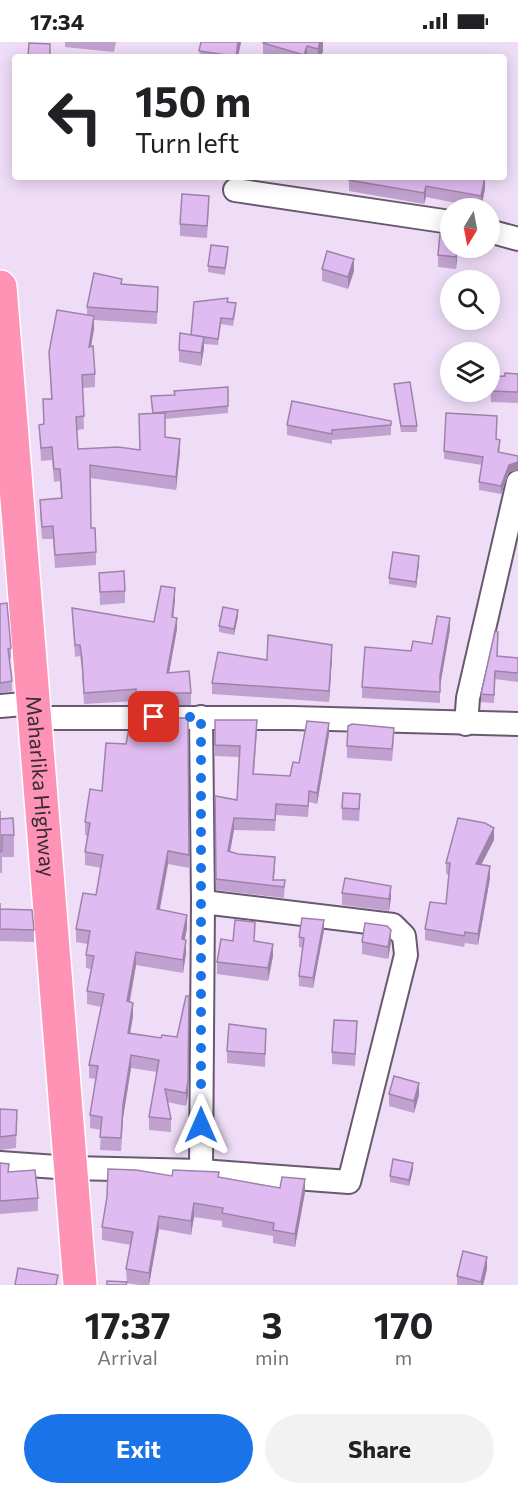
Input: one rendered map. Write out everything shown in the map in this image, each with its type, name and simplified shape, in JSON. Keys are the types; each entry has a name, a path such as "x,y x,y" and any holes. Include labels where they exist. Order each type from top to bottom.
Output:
{"highway":[{"name":"Maharlika Highway","path":"0,287 36,711 80,1285"}],"street":[{"path":"235,190 440,221"},
{"path":"500,234 518,239"},
{"path":"466,724 468,698 518,482"},
{"path":"0,706 36,711 201,717 518,724"},
{"path":"201,717 203,902 201,1171"},
{"path":"0,1163 71,1168 201,1171 349,1182 406,955 404,936 393,925 203,902"}],"building":[{"path":"201,42 238,42 236,54 199,51"},
{"path":"320,42 318,49 307,46 304,54 263,43"},
{"path":"29,43 50,44 50,54 28,54"},
{"path":"349,180 484,180 481,196 426,186 424,193"},
{"path":"182,194 209,196 207,226 180,224"},
{"path":"211,245 228,247 225,268 208,266"},
{"path":"327,251 354,259 348,277 322,269"},
{"path":"94,273 122,279 121,284 158,287 157,312 87,307"},
{"path":"228,298 227,302 236,303 233,319 221,318 218,339 191,335 194,302"},
{"path":"57,310 94,316 89,347 93,346 95,374 82,375 84,416 76,417 78,449 118,447 140,450 139,414 165,413 165,437 180,439 176,477 90,465 91,528 95,528 96,552 55,555 53,526 42,527 40,500 62,498 60,469 54,469 52,447 41,448 39,425 44,424 43,399 52,399 49,352"},
{"path":"180,333 204,337 201,353 179,350"},
{"path":"505,373 518,374 518,392 500,391 500,376 505,376"},
{"path":"410,382 417,426 401,426 394,384"},
{"path":"228,387 228,406 153,413 151,396 175,395 174,391"},
{"path":"292,401 391,421 391,425 332,430 332,434 287,425"},
{"path":"446,413 497,416 496,439 500,440 498,452 518,456 518,462 509,465 501,486 479,482 483,457 444,451"},
{"path":"393,552 419,556 416,582 389,578"},
{"path":"124,571 125,591 100,592 99,573"},
{"path":"161,586 175,588 172,617 177,618 167,673 189,671 191,693 136,693 136,689 84,693 82,659 80,645 75,645 72,608 154,622"},
{"path":"7,603 11,648 8,649 12,681 0,683 0,604"},
{"path":"223,607 238,610 234,629 219,626"},
{"path":"437,616 450,618 440,675 440,692 362,687 365,647 411,651 413,641 432,644"},
{"path":"495,631 498,632 497,656 518,658 518,673 495,671 494,695 481,694"},
{"path":"268,635 332,645 329,691 212,683 218,652 267,660"},
{"path":"131,718 188,718 189,855 168,851 157,909 187,915 182,939 186,940 183,960 136,952 127,1001 133,1003 128,1033 161,1038 162,1035 177,1037 186,996 189,996 188,1081 186,1093 165,1089 171,1119 149,1117 159,1060 131,1055 123,1105 121,1138 100,1137 102,1117 90,1115 98,1066 89,1065 104,994 87,991 94,956 86,955 90,931 76,929 83,893 96,895 103,855 85,852 90,823 85,822 90,789 102,791 106,743 126,744"},
{"path":"215,720 257,720 253,774 290,776 293,762 299,763 307,721 329,723 317,793 309,791 308,806 276,804 275,820 234,818 228,851 275,857 273,880 285,880 284,887 216,879 215,796 237,800 240,746 215,745"},
{"path":"352,724 394,728 392,749 347,746 348,726"},
{"path":"343,793 360,794 359,809 342,808"},
{"path":"13,818 14,835 2,835 2,851 0,852 0,819"},
{"path":"458,818 485,823 494,828 476,864 490,866 478,934 465,932 464,936 425,929 430,902 446,904 450,863 446,863"},
{"path":"345,878 391,886 389,899 342,893"},
{"path":"0,909 32,910 34,930 0,929"},
{"path":"302,918 324,920 313,978 299,976 304,938 299,937"},
{"path":"235,920 255,922 254,941 273,944 268,968 217,962 221,939 233,941"},
{"path":"365,923 387,926 391,930 388,947 362,942"},
{"path":"334,1020 357,1021 355,1054 332,1052"},
{"path":"229,1024 266,1029 265,1054 227,1051"},
{"path":"394,1076 419,1083 414,1101 389,1094"},
{"path":"0,1109 17,1110 16,1135 0,1137"},
{"path":"393,1159 413,1163 409,1180 390,1176"},
{"path":"0,1163 9,1164 8,1172 35,1170 38,1198 0,1201"},
{"path":"108,1169 136,1170 172,1176 173,1170 219,1172 218,1177 280,1188 282,1177 305,1179 295,1234 273,1230 274,1223 222,1213 223,1208 194,1203 191,1221 159,1216 149,1273 126,1269 133,1232 102,1227 107,1197"},
{"path":"463,1251 487,1257 481,1282 457,1276"},
{"path":"18,1268 58,1275 56,1285 15,1285"},
{"path":"107,1281 127,1282 126,1285 107,1285"}],"route":[{"path":"154,717 201,717 203,902 201,1125"}]}
